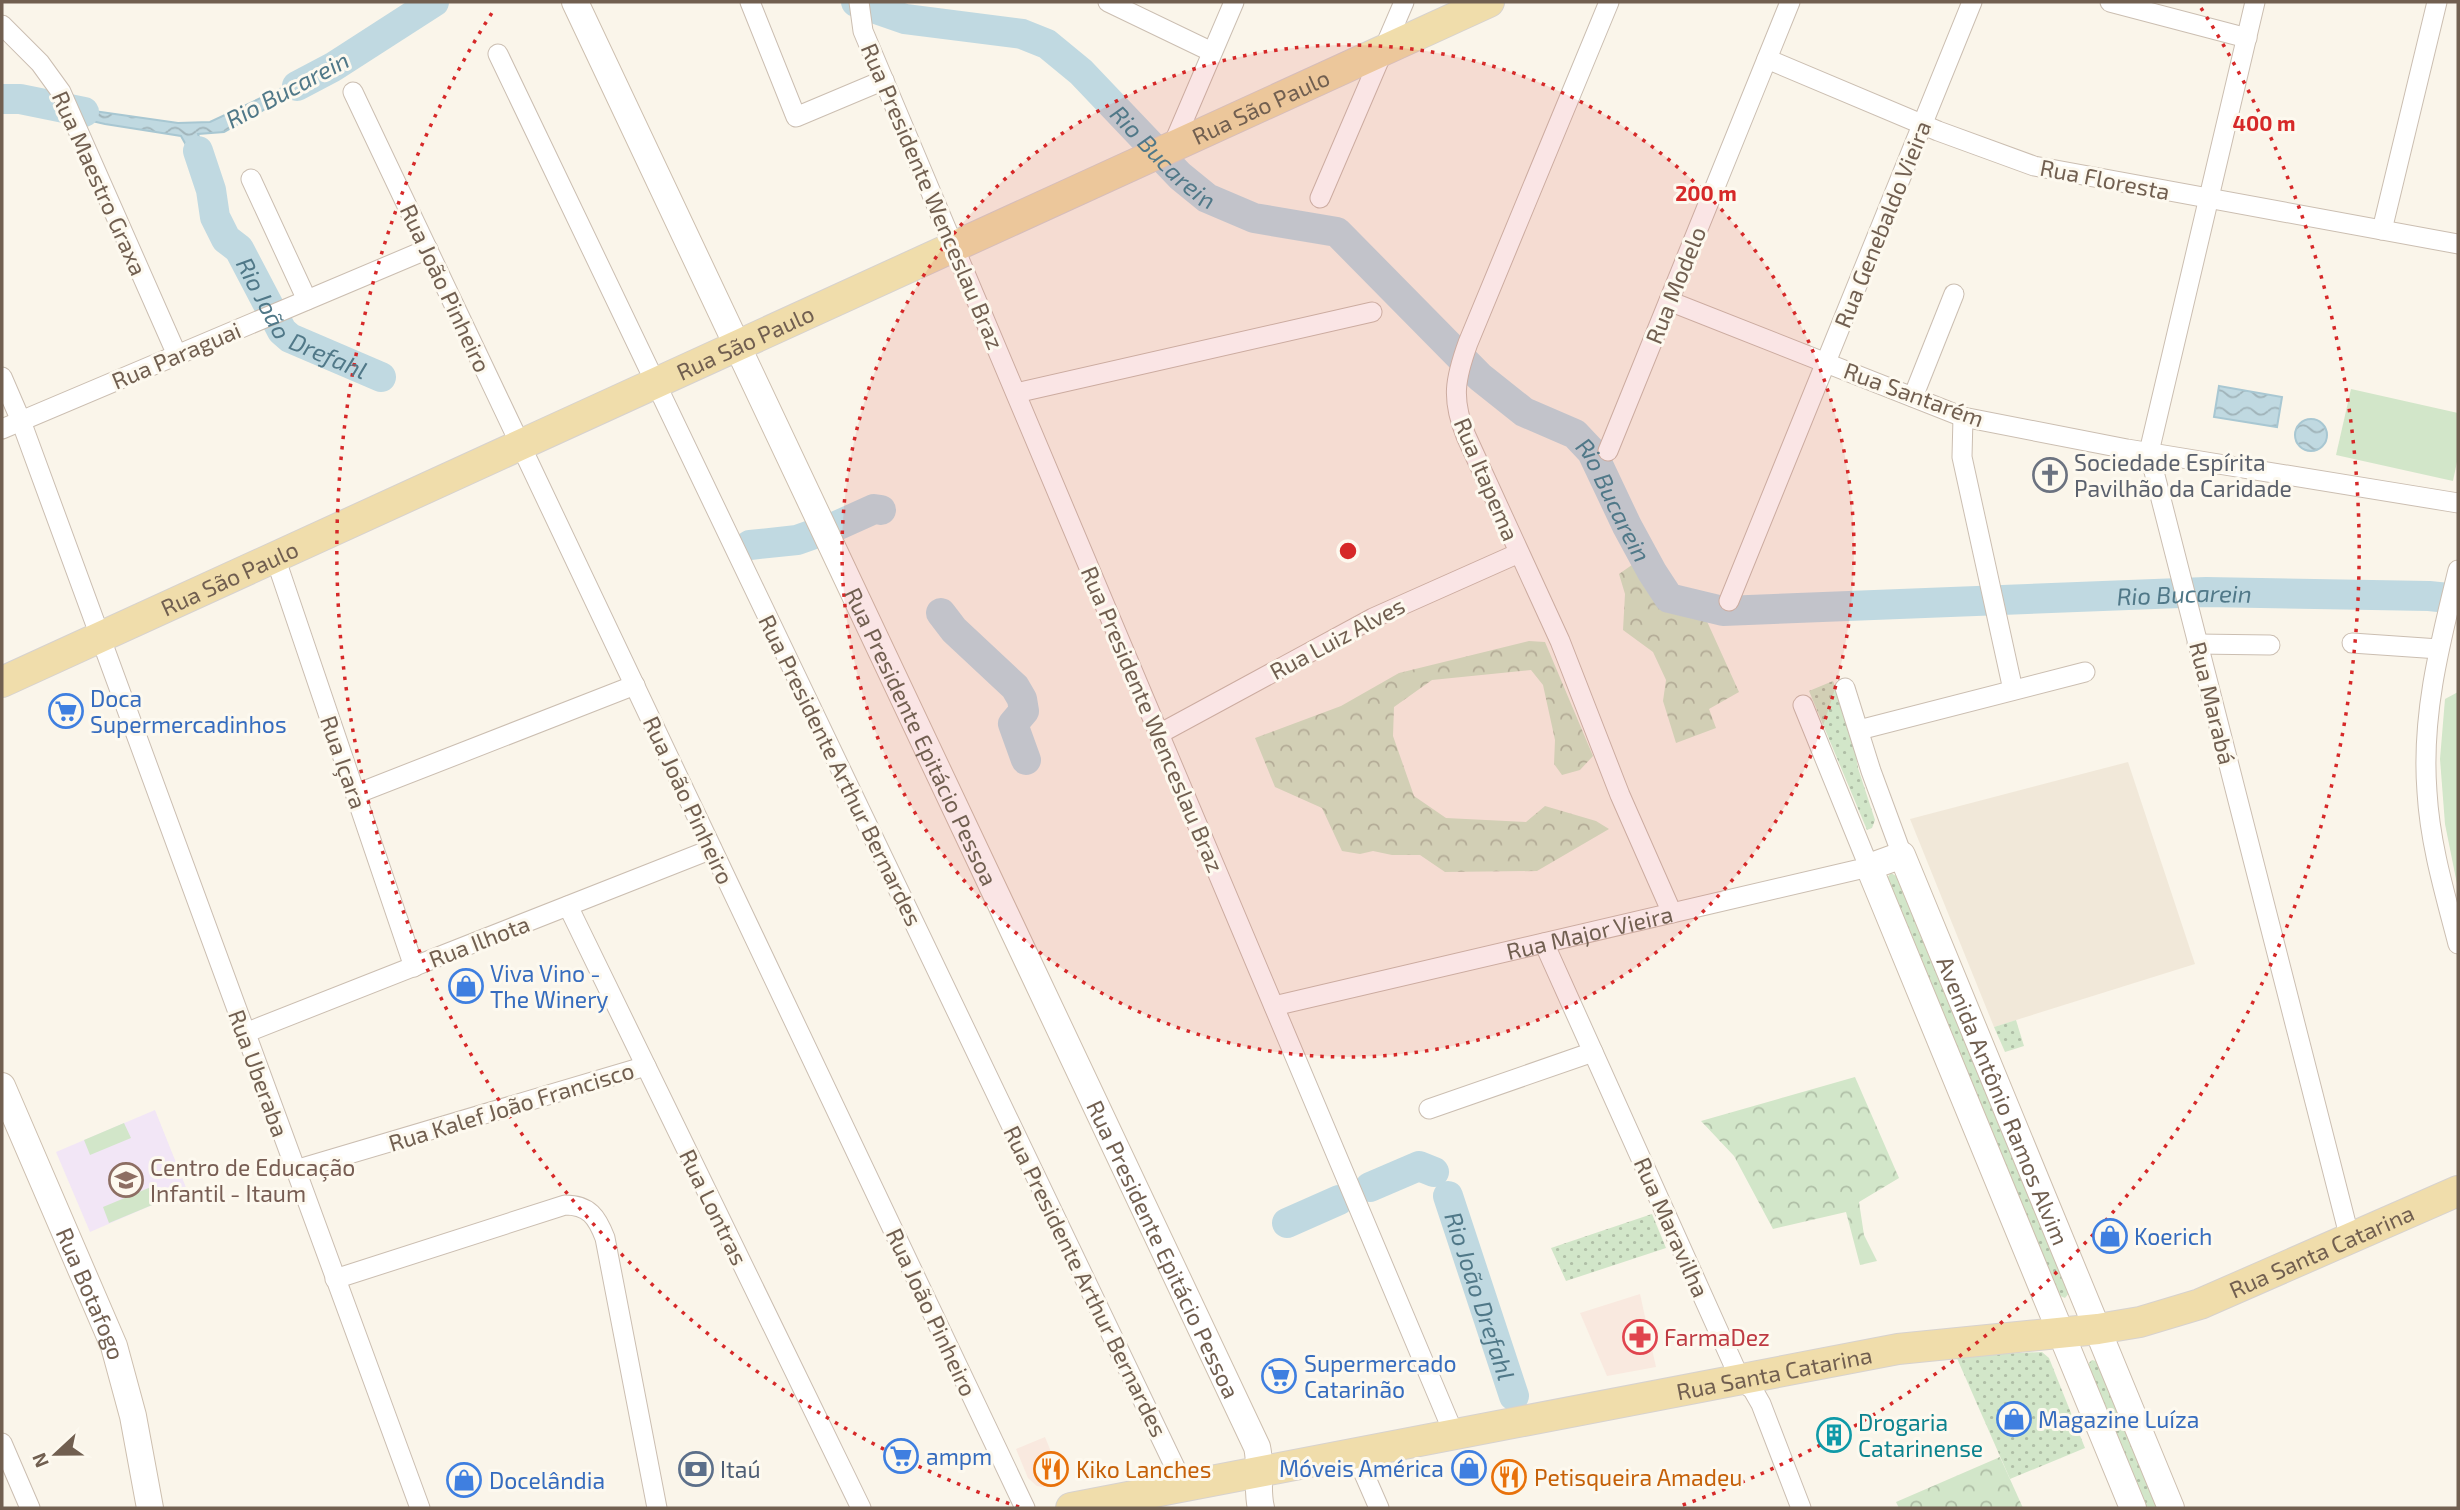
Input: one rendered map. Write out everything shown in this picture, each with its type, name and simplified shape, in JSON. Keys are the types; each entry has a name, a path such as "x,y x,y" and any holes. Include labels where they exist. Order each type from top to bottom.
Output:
{"main road":[{"name":"Rua São Paulo","path":"2,682 1489,2"},
{"name":"Rua Santa Catarina","path":"1071,1508 1898,1349 2098,1329 2154,1319 2200,1304 2458,1191"}],"street":[{"name":"Rua Presidente Epitácio Pessoa","path":"575,2 1257,1447 1260,1460 1258,1498 1261,1508"},
{"path":"750,2 796,117 884,80"},
{"path":"1108,2 1212,52"},
{"path":"1161,152 1234,2"},
{"path":"1320,198 1404,2"},
{"name":"Rua Itapema","path":"1608,2 1468,343 1457,373 1456,398 1460,422 1560,641 1620,795 1672,913"},
{"name":"Rua Modelo","path":"1608,451 1790,2"},
{"name":"Rua Genebaldo Vieira","path":"1729,601 1972,2"},
{"path":"2110,2 2247,38"},
{"name":"Rua Marabá","path":"2255,2 2149,452 2350,1239"},
{"path":"2382,230 2437,2"},
{"name":"Rua Presidente Wenceslau Braz","path":"859,6 863,31 1454,1434"},
{"name":"Rua Maestro Graxa","path":"2,25 40,63 61,92 177,355"},
{"name":"Rua Presidente Arthur Bernardes","path":"498,54 1184,1486"},
{"name":"Rua Floresta","path":"1767,59 1923,124 2034,166 2458,244"},
{"name":"Rua João Pinheiro","path":"353,92 1025,1508"},
{"path":"251,179 307,300"},
{"name":"Rua Paraguai","path":"2,429 428,249"},
{"path":"1913,397 1954,293"},
{"name":"Rua Santarém","path":"1669,301 1963,417 2149,452 2458,503"},
{"path":"1016,393 1372,312"},
{"name":"Rua Uberaba","path":"2,377 21,421 420,1508"},
{"path":"1963,417 1962,457 2013,690"},
{"name":"Rua Luiz Alves","path":"1159,734 1373,618 1519,553"},
{"name":"Rua Içara","path":"275,557 414,967"},
{"path":"2456,578 2439,649 2428,713 2427,792 2434,849 2458,944"},
{"path":"2352,643 2439,649"},
{"path":"2197,644 2270,645"},
{"path":"1859,730 2084,672"},
{"path":"356,794 635,685"},
{"name":"Avenida Antônio Ramos Alvim","path":"1845,688 1902,855 2172,1508"},
{"name":"Avenida Antônio Ramos Alvim","path":"1803,705 2133,1508"},
{"name":"Rua Ilhota","path":"245,1033 712,849"},
{"name":"Rua Major Vieira","path":"1274,1006 1869,867 1902,855"},
{"name":"Rua Lontras","path":"568,906 861,1508"},
{"name":"Rua Maravilha","path":"1544,943 1740,1379 1753,1390 1761,1404 1801,1508"},
{"path":"1429,1109 1593,1052"},
{"name":"Rua Kalef João Francisco","path":"295,1170 646,1066"},
{"name":"Rua Botafogo","path":"2,1086 114,1346 133,1416 150,1508"},
{"path":"335,1279 565,1205 585,1208 594,1215 605,1238 657,1508"},
{"path":"2,1443 30,1508"},
{"path":"1355,1453 1379,1508"}],"shaded area":[{"path":"2128,762 2195,964 1994,1027 1910,819"},
{"name":"Centro de Educação Infantil - Itaum","path":"155,1110 187,1190 90,1232 56,1152"},
{"path":"1640,1294 1656,1367 1607,1376 1580,1313"},
{"path":"1045,1437 1062,1479 1043,1487 1037,1486 1028,1478 1016,1449"}],"green space":[{"path":"2351,389 2458,413 2458,457 2453,481 2336,455"},
{"path":"1639,560 1667,611 1705,617 1739,692 1709,709 1716,728 1676,743 1663,701 1666,680 1653,652 1623,630 1625,594 1619,574"},
{"path":"1529,641 1545,642 1593,756 1580,770 1562,775 1554,764 1555,740 1543,685 1531,670 1432,680 1394,707 1393,736 1414,796 1446,818 1526,822 1545,806 1596,821 1609,829 1537,871 1445,872 1420,855 1342,851 1322,808 1275,787 1255,738 1341,706 1399,673"},
{"path":"1833,681 1852,729 1858,768 1875,820 1872,828 1867,830 1809,691"},
{"path":"2458,692 2458,889 2445,824 2440,759 2445,699"},
{"path":"1891,873 1898,877 2069,1293 2065,1298 2058,1295 1887,878"},
{"path":"2016,1020 2024,1046 2005,1052 1994,1027"},
{"path":"1855,1077 1899,1178 1859,1202 1864,1235 1877,1261 1860,1265 1846,1212 1773,1229 1734,1156 1701,1121"},
{"path":"124,1123 131,1138 90,1155 84,1140"},
{"path":"151,1187 157,1203 109,1223 103,1207"},
{"path":"1652,1214 1666,1248 1566,1281 1551,1248"},
{"path":"2042,1352 2049,1358 2085,1448 2010,1479 1956,1356"},
{"path":"2092,1360 2096,1361 2159,1508 2146,1508 2088,1368"},
{"path":"2000,1457 2023,1508 1899,1508 1896,1502"}],"water":[{"path":"333,67 330,73 224,132 198,134 206,157 211,190 181,136 105,124 35,108 2,106 2,98 178,123 210,122 318,71"},
{"path":"2219,386 2282,397 2277,427 2214,417"},
{"path":"2311,419 2322,424 2327,435 2322,446 2311,451 2300,446 2295,435 2300,424"}],"waterway":[{"name":"Rio Bucarein","path":"297,86 333,67 434,2"},
{"name":"Rio Bucarein","path":"856,2 905,19 1022,34 1047,44 1081,72 1180,176 1207,198 1254,218 1337,232 1480,377 1524,412 1575,434 1592,452 1627,526 1669,598 1723,611 2206,592 2429,596 2458,599"},
{"name":"Rio Bucarein","path":"2,99 20,99 84,112"},
{"name":"Rio João Drefahl","path":"198,151 211,190 215,217 226,239 239,249 282,331 290,338 381,377"},
{"name":"Rio João Drefahl","path":"834,527 874,509 881,510"},
{"name":"Rio João Drefahl","path":"750,545 797,540 814,534"},
{"name":"Rio João Drefahl","path":"941,613 954,630 1015,687 1022,699 1024,711 1013,724 1026,760"},
{"name":"Rio João Drefahl","path":"1370,1187 1419,1166 1434,1172"},
{"name":"Rio João Drefahl","path":"1448,1196 1514,1396"},
{"name":"Rio João Drefahl","path":"1287,1223 1339,1200"}],"place":[{"name":"Sociedade Espírita Pavilhão da Caridade","path":"2050,475"},
{"name":"Doca Supermercadinhos","path":"66,711"},
{"name":"Viva Vino - The Winery","path":"466,986"},
{"name":"Centro de Educação Infantil - Itaum","path":"126,1180"},
{"name":"Koerich","path":"2110,1236"},
{"name":"FarmaDez","path":"1640,1337"},
{"name":"Supermercado Catarinão","path":"1279,1376"},
{"name":"Magazine Luíza","path":"2014,1419"},
{"name":"Drogaria Catarinense","path":"1834,1435"},
{"name":"ampm","path":"901,1456"},
{"name":"Móveis América","path":"1469,1468"},
{"name":"Itaú","path":"696,1469"},
{"name":"Kiko Lanches","path":"1051,1469"},
{"name":"Petisqueira Amadeu","path":"1509,1477"},
{"name":"Docelândia","path":"464,1480"}]}
